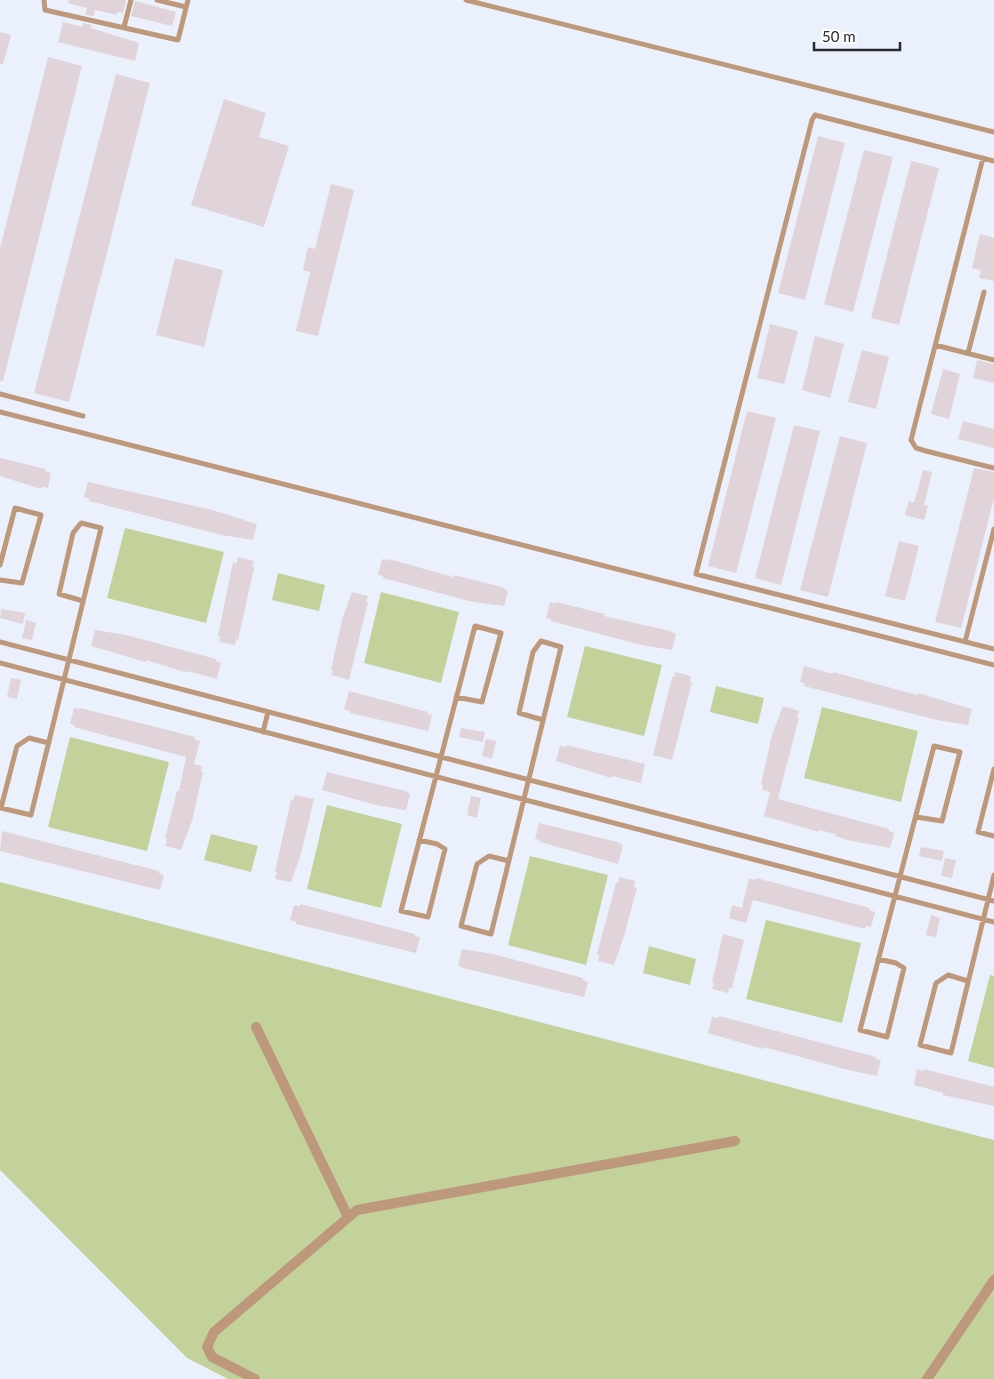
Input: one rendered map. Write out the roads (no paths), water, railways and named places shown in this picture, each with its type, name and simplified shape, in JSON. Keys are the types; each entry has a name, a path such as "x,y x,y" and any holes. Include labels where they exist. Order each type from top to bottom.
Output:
{"street":[{"path":"256,1027 348,1217"},
{"path":"255,1379 212,1356 207,1347 214,1332 357,1210 735,1141"},
{"path":"927,1379 994,1280"}],"lane":[{"path":"44,0 45,10 178,40 188,0"},
{"path":"124,27 131,0"},
{"path":"157,0 186,7"},
{"path":"466,0 994,132"},
{"path":"994,161 815,115 812,120 696,574 994,650"},
{"path":"983,158 911,440 916,448 994,468"},
{"path":"968,353 984,292"},
{"path":"935,345 994,360"},
{"path":"0,394 83,416"},
{"path":"0,412 994,666"},
{"path":"0,565 15,508 40,515 22,583 0,580"},
{"path":"49,743 29,738 17,746 0,808 31,815 49,743 101,528 81,523 73,533 59,594 83,601"},
{"path":"965,642 994,529"},
{"path":"419,840 437,844 445,849 428,917 401,911 419,840 436,777 456,698 475,626 501,633 482,702 456,698"},
{"path":"0,642 991,900"},
{"path":"509,861 489,856 477,864 461,926 491,934 544,720 561,647 541,642 533,652 519,713 544,720"},
{"path":"0,664 994,922"},
{"path":"264,732 268,712"},
{"path":"878,959 896,963 904,968 887,1037 860,1030 878,959 934,746 960,752 942,821 916,817"},
{"path":"994,769 978,832 994,836"},
{"path":"968,980 948,975 936,983 920,1045 951,1053 983,919 991,900 994,875"}]}
